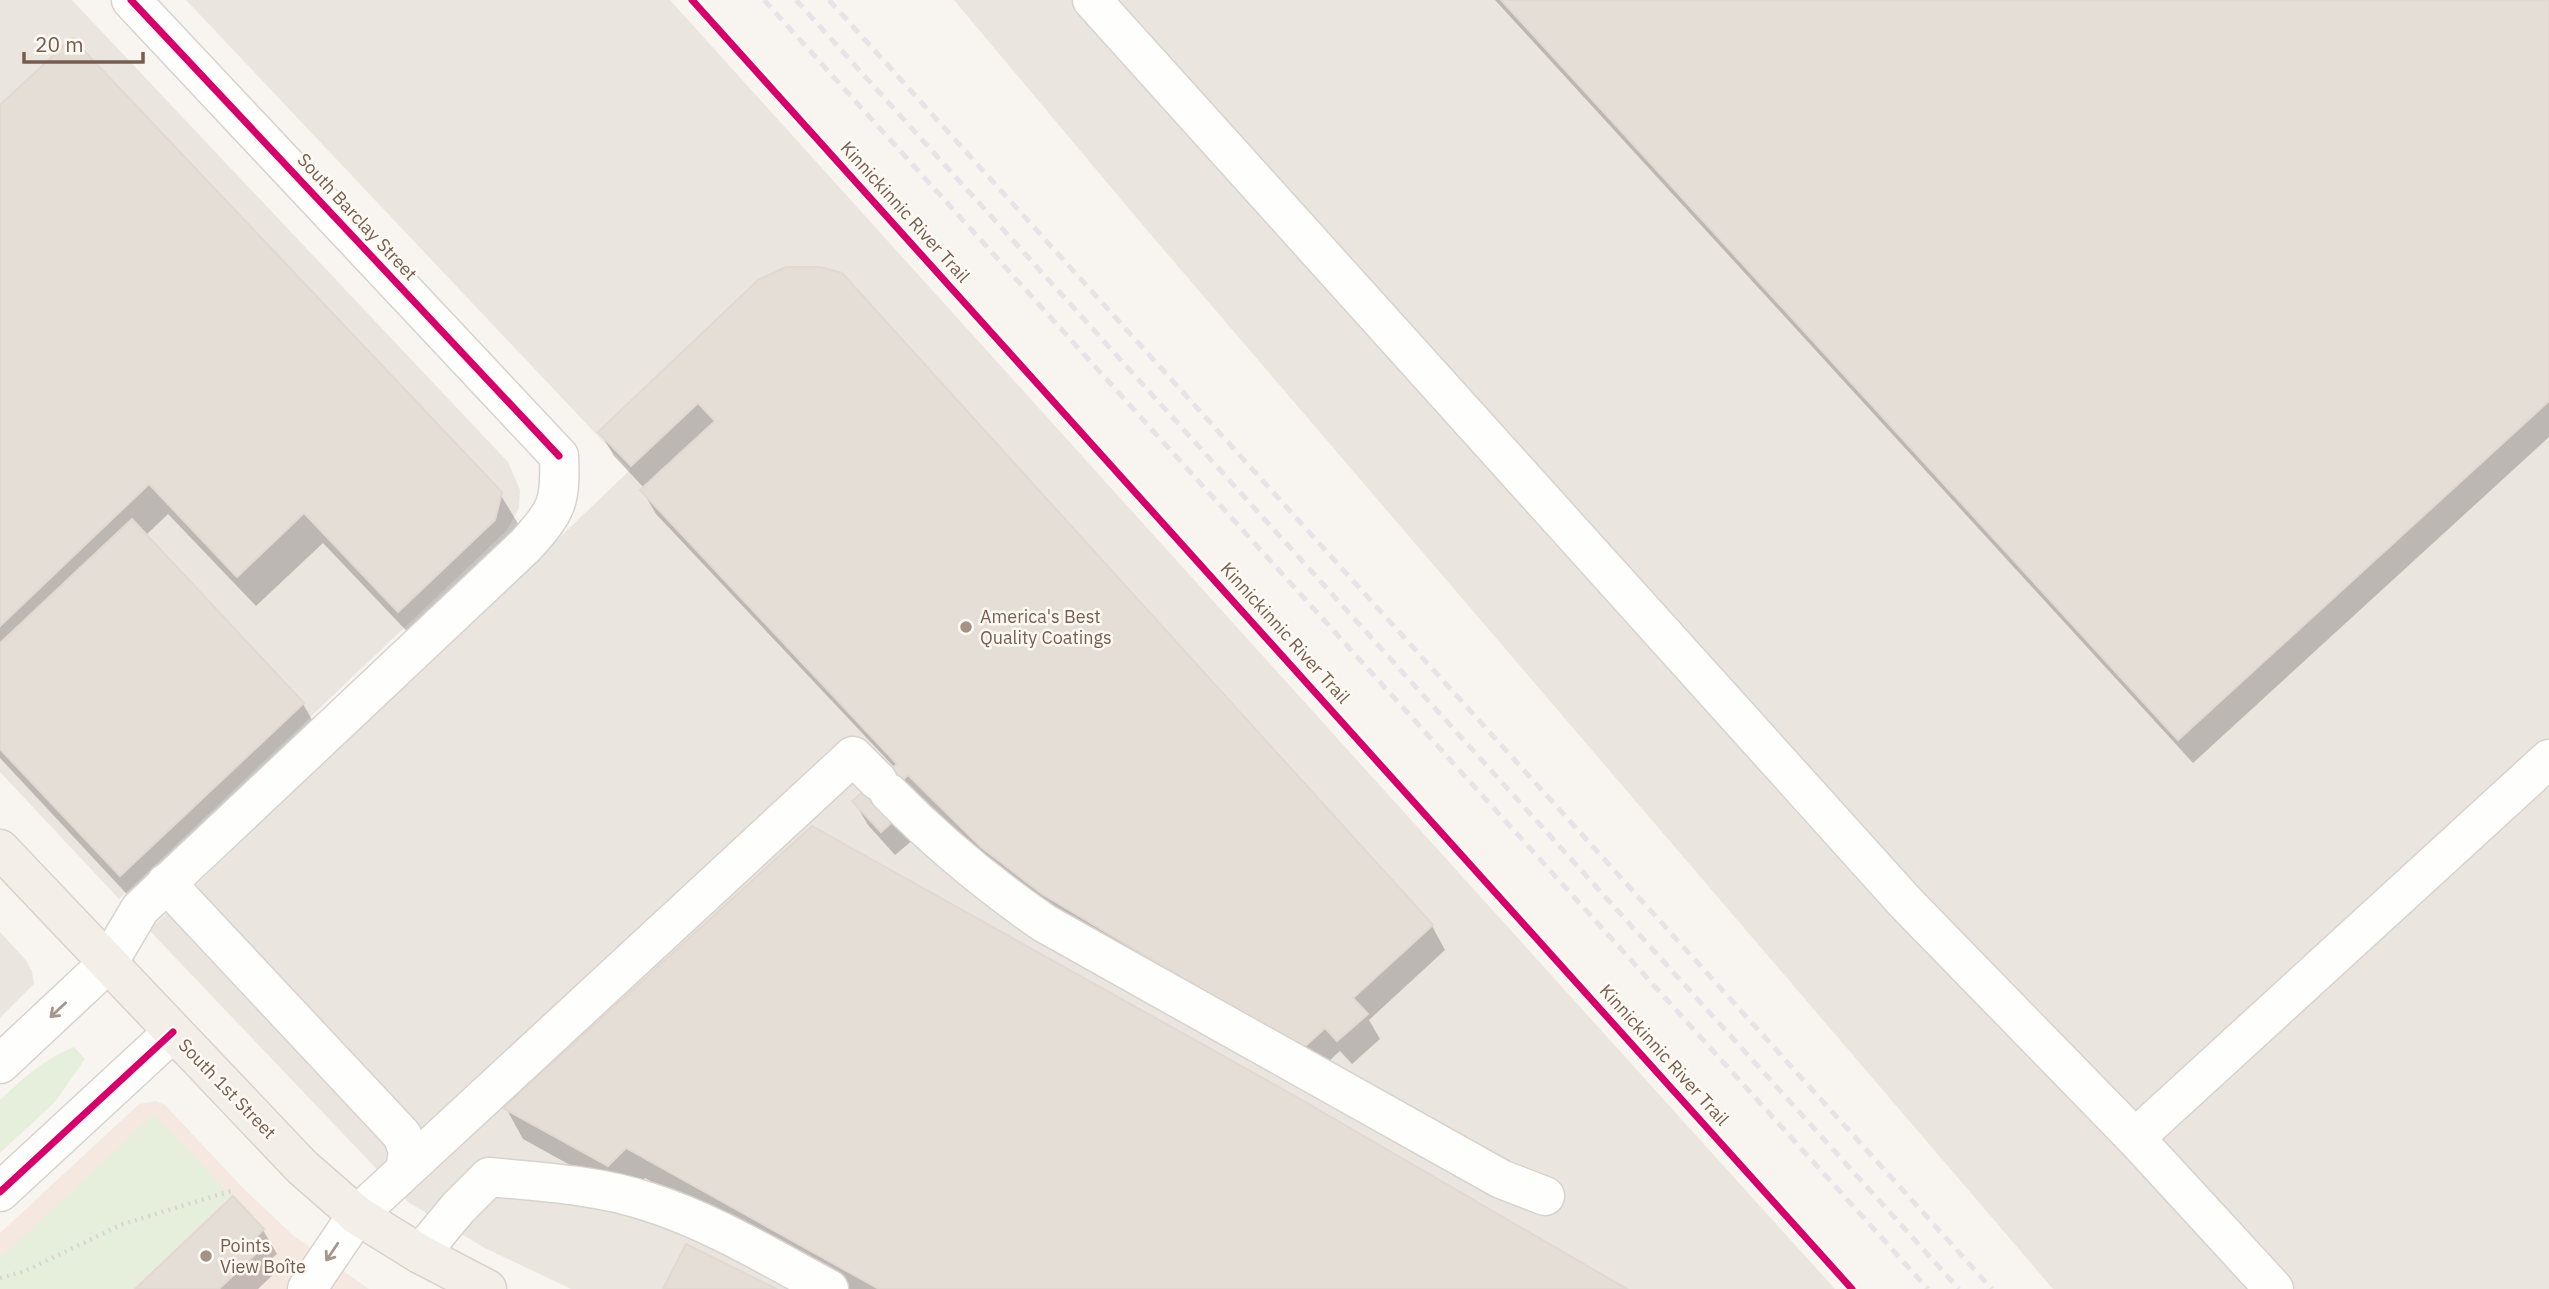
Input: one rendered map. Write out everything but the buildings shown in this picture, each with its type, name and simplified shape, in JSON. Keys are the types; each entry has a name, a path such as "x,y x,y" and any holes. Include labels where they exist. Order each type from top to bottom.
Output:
{"main road":[{"name":"South 1st Street","path":"0,849 302,1167 357,1215 420,1254 487,1289"}],"street":[{"name":"South Barclay Street","path":"131,0 559,456 560,490 552,516 526,545 166,883"},
{"path":"1093,0 1906,904 2135,1138 2274,1289"},
{"path":"307,1289 357,1215 853,756 927,833 984,882 1044,923 1464,1159 1501,1179 1545,1196"},
{"path":"2135,1138 2549,760"},
{"path":"0,1064 108,963 140,909 166,883 402,1135 408,1151 405,1170"},
{"path":"0,1192 173,1032"},
{"path":"420,1254 458,1208 489,1177 570,1185 649,1202 733,1238 829,1289"}],"path":[{"path":"0,1278 25,1271 123,1224 234,1190"}],"shaded area":[{"path":"0,0 72,0 508,462 520,490 519,508 507,530 119,899 0,772"},
{"path":"186,0 670,0 1835,1289 571,1289 485,1248 408,1202 149,930 630,470"},
{"path":"954,0 2549,0 2549,1289 2053,1289 1140,222"},
{"path":"0,932 25,959 32,971 34,984 0,1018"},
{"path":"156,1101 165,1105 244,1189 294,1236 369,1289 0,1289 0,1233 139,1104"}],"green space":[{"path":"74,1047 85,1059 55,1102 0,1153 0,1100 34,1070"},
{"path":"154,1114 231,1196 132,1289 0,1289 0,1258"}],"railway":[{"path":"764,0 1928,1289"},
{"path":"796,0 1959,1289"},
{"path":"829,0 1992,1289"}],"cycle path":[{"path":"131,0 559,456"},
{"name":"Kinnickinnic River Trail","path":"692,0 1852,1289"},
{"path":"0,1192 173,1032"}],"place":[{"name":"America's Best Quality Coatings","path":"966,627"},
{"name":"Points View Boîte","path":"206,1256"}]}
